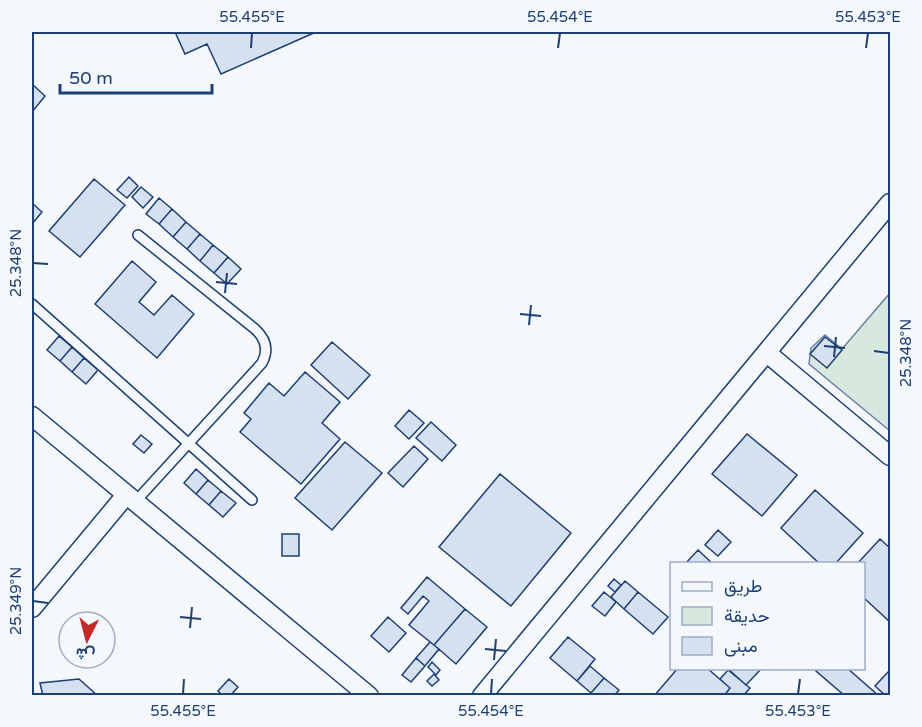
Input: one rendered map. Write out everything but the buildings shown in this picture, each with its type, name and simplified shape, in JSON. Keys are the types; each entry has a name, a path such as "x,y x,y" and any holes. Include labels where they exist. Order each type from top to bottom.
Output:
{"street":[{"path":"482,696 891,204"},
{"path":"767,353 891,456"},
{"path":"32,416 369,696"},
{"path":"32,608 130,498"}],"lane":[{"path":"130,498 189,444 266,356 265,341 255,329 138,235"},
{"path":"32,304 252,500"}],"green space":[{"path":"890,293 890,431 809,364 811,348 825,335 842,349"}]}
